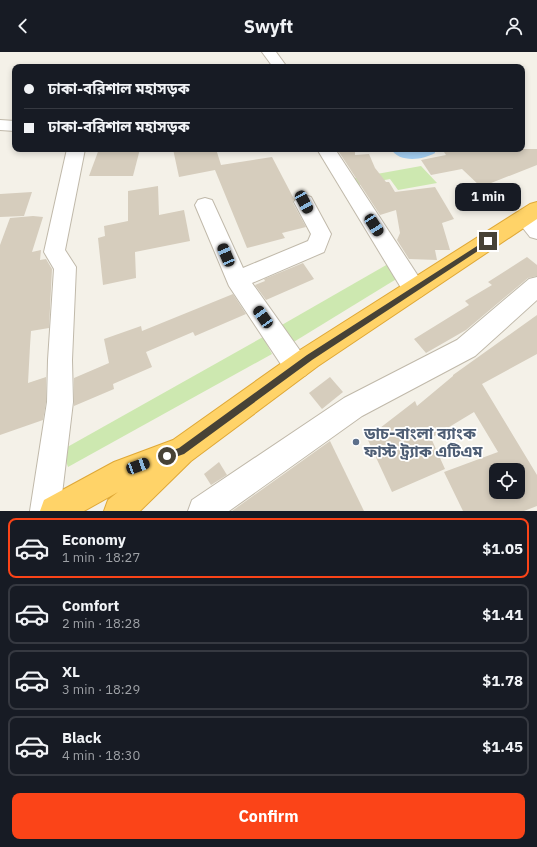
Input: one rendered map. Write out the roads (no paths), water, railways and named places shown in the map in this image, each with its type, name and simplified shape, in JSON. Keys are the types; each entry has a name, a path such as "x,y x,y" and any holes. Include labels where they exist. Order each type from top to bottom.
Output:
{"highway":[{"path":"119,511 181,451 297,367 414,289 533,219"},
{"path":"55,511 124,472 181,451"}],"street":[{"path":"269,52 278,64"},
{"path":"0,125 12,126"},
{"path":"45,511 60,402 60,360 65,267 54,252 75,152"},
{"path":"328,152 414,289"},
{"path":"237,280 317,246 321,234 304,202"},
{"path":"205,205 237,280 297,367"},
{"path":"203,511 353,407 466,348 537,286"}],"water":[{"path":"394,152 435,152 418,159 400,157"}],"place":[{"name":"ডাচ-বাংলা ব্যাংক ফাস্ট ট্র্যাক এটিএম","path":"356,442"}]}
